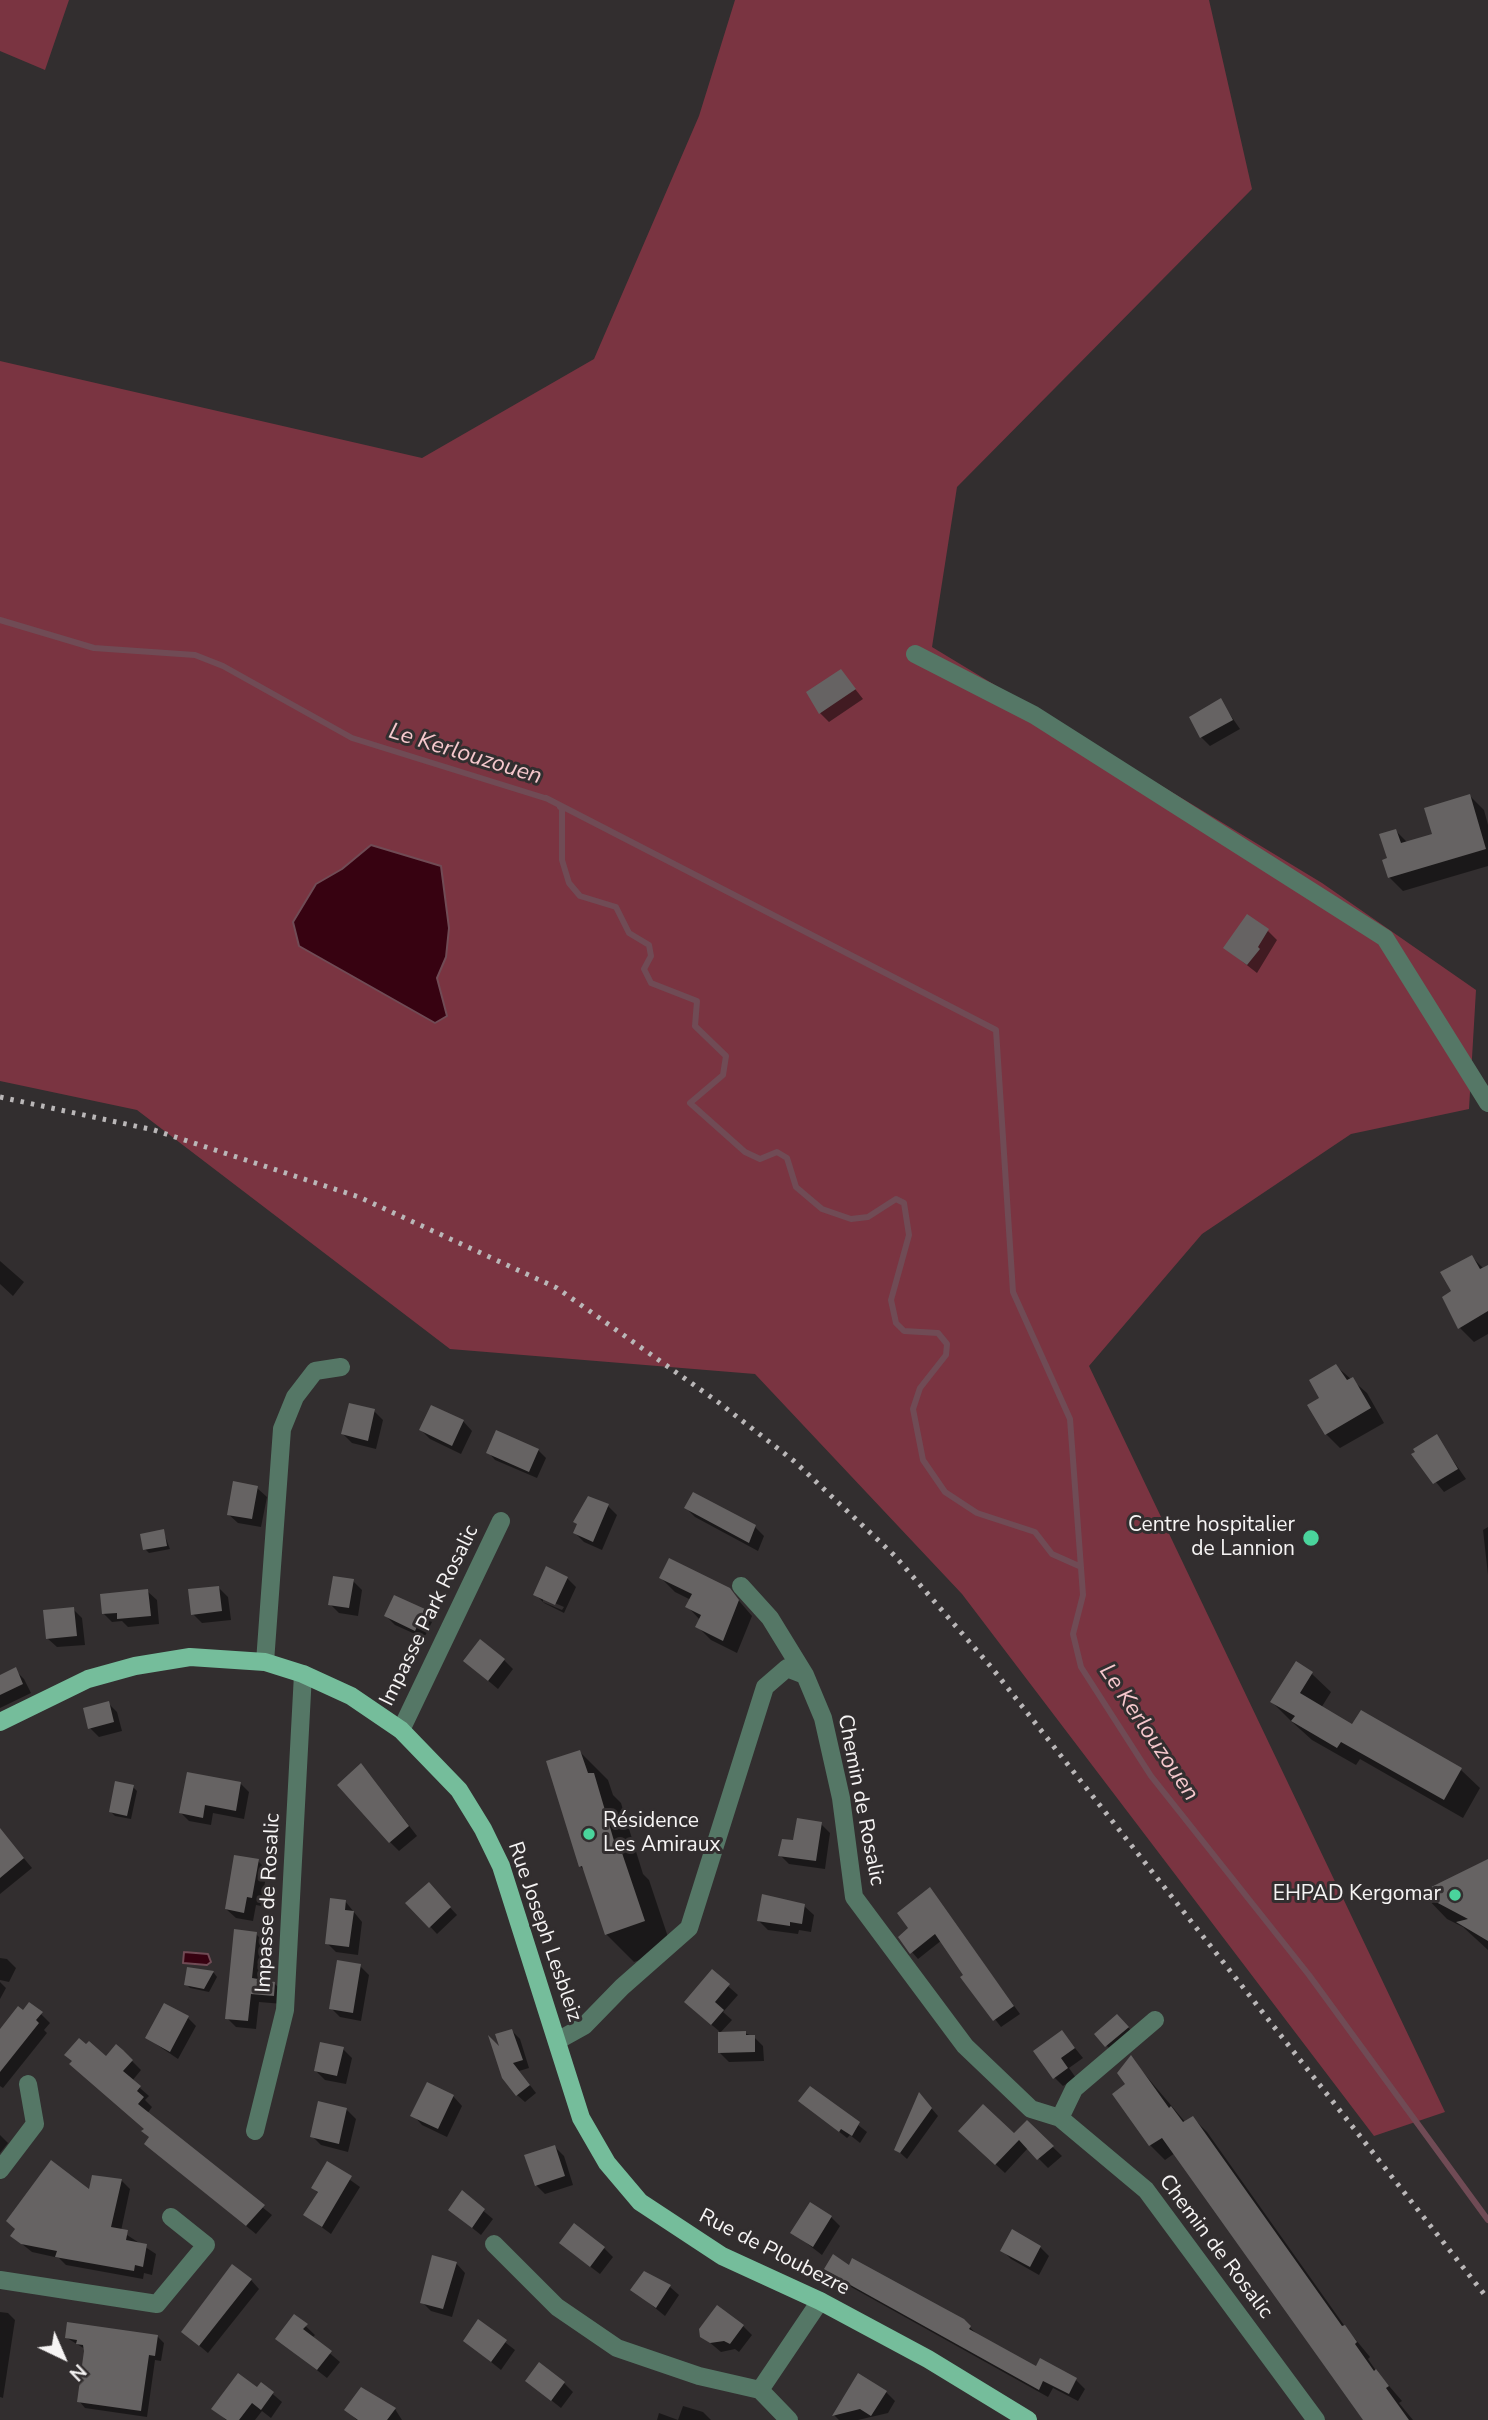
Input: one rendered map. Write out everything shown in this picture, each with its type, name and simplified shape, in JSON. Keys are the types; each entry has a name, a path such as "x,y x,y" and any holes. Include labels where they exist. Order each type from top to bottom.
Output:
{"main road":[{"name":"Rue Joseph Lesbleiz","path":"0,1722 88,1679 135,1666 190,1657 265,1662 303,1674 351,1696 401,1730 459,1790 483,1829 501,1866 565,2063"},
{"name":"Rue de Ploubezre","path":"565,2063 581,2118 607,2163 640,2203 722,2256 820,2301 928,2359 1028,2420"}],"street":[{"path":"915,654 1034,715 1385,938 1488,1103"},
{"path":"265,1662 282,1429 295,1397 315,1371 341,1367"},
{"name":"Impasse Park Rosalic","path":"401,1730 501,1521"},
{"name":"Chemin de Rosalic","path":"741,1586 770,1618 805,1675 822,1718 841,1798 854,1897 965,2046 1031,2109 1060,2118 1146,2190 1316,2420"},
{"path":"557,2041 584,2026 689,1928 765,1687 787,1668 805,1675"},
{"name":"Impasse de Rosalic","path":"255,2131 285,2010 303,1674"},
{"path":"1060,2118 1074,2089 1155,2021"},
{"path":"0,2170 35,2124 28,2084"},
{"path":"0,2280 157,2304 206,2245 172,2217"},
{"path":"494,2244 557,2307 617,2348 699,2376 760,2390 789,2420"},
{"path":"760,2390 820,2301"}],"shaded area":[{"path":"0,0 69,0 45,70 0,51"},
{"path":"735,0 1209,0 1252,189 957,487 932,647 1322,883 1476,990 1469,1109 1351,1134 1202,1234 1089,1366 1445,2112 1374,2136 962,1594 755,1374 450,1349 137,1110 0,1081 0,361 422,458 594,359 699,116"},
{"path":"371,845 441,866 449,928 446,957 437,978 447,1016 435,1023 299,946 293,922 316,884 342,869"},
{"path":"184,1952 208,1954 211,1962 207,1965 183,1963"}],"building":[{"path":"841,669 856,689 819,714 806,692"},
{"path":"1221,698 1233,720 1200,738 1189,717"},
{"path":"1470,794 1486,849 1388,878 1382,860 1387,858 1379,834 1396,829 1401,843 1432,834 1424,808"},
{"path":"1247,914 1269,929 1258,947 1260,949 1247,965 1223,948"},
{"path":"1472,1255 1480,1269 1488,1265 1488,1311 1458,1329 1442,1297 1451,1291 1440,1272"},
{"path":"1336,1364 1347,1380 1353,1377 1371,1408 1325,1435 1307,1405 1319,1398 1309,1380"},
{"path":"349,1403 375,1409 368,1441 341,1434"},
{"path":"431,1405 464,1420 452,1446 419,1430"},
{"path":"496,1430 539,1449 529,1472 486,1453"},
{"path":"1437,1434 1458,1469 1433,1484 1411,1454 1415,1452 1413,1449"},
{"path":"233,1481 258,1486 252,1519 227,1515"},
{"path":"693,1492 756,1525 749,1543 684,1508"},
{"path":"588,1496 609,1504 593,1542 573,1533 577,1524 573,1522"},
{"path":"164,1529 167,1546 143,1550 140,1534"},
{"path":"669,1558 730,1588 739,1600 723,1641 695,1627 701,1615 685,1607 692,1594 659,1578"},
{"path":"546,1566 568,1577 555,1605 533,1595"},
{"path":"333,1576 354,1579 349,1608 328,1605"},
{"path":"219,1586 222,1611 191,1615 188,1589"},
{"path":"148,1589 151,1616 117,1619 117,1613 102,1614 100,1594"},
{"path":"394,1595 425,1609 415,1631 384,1616"},
{"path":"74,1607 77,1636 46,1639 43,1610"},
{"path":"480,1639 505,1659 488,1681 463,1661"},
{"path":"1296,1661 1313,1672 1300,1693 1352,1724 1361,1710 1462,1768 1444,1800 1341,1742 1337,1748 1291,1721 1295,1716 1270,1702"},
{"path":"16,1667 23,1684 0,1695 0,1675"},
{"path":"109,1701 114,1722 88,1729 83,1708"},
{"name":"Résidence Les Amiraux","path":"580,1750 588,1773 594,1773 617,1851 621,1850 645,1921 605,1935 582,1866 579,1867 546,1761"},
{"path":"361,1763 409,1826 389,1843 337,1785"},
{"path":"187,1772 241,1782 236,1811 205,1805 203,1818 179,1813"},
{"path":"115,1781 134,1785 127,1816 109,1812"},
{"path":"797,1818 822,1822 816,1861 778,1856 782,1839 793,1840"},
{"path":"0,1828 24,1858 0,1878"},
{"path":"234,1855 259,1859 252,1898 247,1897 244,1913 225,1909"},
{"name":"EHPAD Kergomar","path":"1488,1859 1488,1941 1456,1922 1468,1919 1419,1893"},
{"path":"429,1882 451,1907 429,1928 405,1903"},
{"path":"930,1887 1014,2006 993,2021 960,1977 963,1975 935,1934 910,1954 898,1937 908,1928 897,1913"},
{"path":"762,1894 805,1904 802,1924 790,1922 790,1926 757,1921"},
{"path":"330,1898 346,1900 345,1910 354,1911 349,1947 325,1944"},
{"path":"234,1929 257,1932 252,1978 275,1982 274,1996 251,1994 248,2021 225,2019"},
{"path":"337,1960 361,1964 353,2013 329,2009"},
{"path":"187,1967 214,1971 204,1989 184,1985"},
{"path":"712,1969 730,1984 715,2002 724,2010 711,2025 684,2002"},
{"path":"29,2002 43,2012 36,2020 39,2023 0,2072 0,2029 18,2006 23,2010"},
{"path":"164,2003 189,2016 170,2052 145,2038"},
{"path":"1117,2014 1129,2027 1105,2047 1094,2034"},
{"path":"512,2029 523,2060 513,2063 530,2085 516,2096 502,2078 488,2035 499,2046 495,2034"},
{"path":"1062,2030 1075,2048 1061,2058 1068,2068 1053,2079 1033,2051"},
{"path":"746,2031 746,2035 755,2035 755,2052 718,2053 718,2032"},
{"path":"79,2038 86,2044 89,2041 106,2056 116,2044 123,2050 133,2060 123,2071 141,2086 137,2091 144,2097 138,2104 265,2205 246,2226 144,2144 149,2137 141,2131 144,2129 69,2064 72,2061 64,2055"},
{"path":"320,2042 344,2047 337,2076 314,2071"},
{"path":"1131,2055 1169,2108 1171,2106 1183,2122 1193,2116 1342,2326 1345,2325 1374,2371 1376,2369 1389,2386 1386,2388 1409,2420 1363,2420 1162,2138 1149,2146 1112,2094 1125,2084 1117,2073"},
{"path":"427,2082 454,2095 438,2129 410,2116"},
{"path":"810,2086 860,2122 852,2136 841,2129 839,2132 798,2101"},
{"path":"919,2092 932,2108 900,2153 894,2150"},
{"path":"318,2101 347,2108 339,2144 310,2137"},
{"path":"983,2104 1014,2133 1027,2120 1054,2146 1037,2160 1019,2140 995,2165 958,2131"},
{"path":"555,2145 565,2176 535,2186 524,2155"},
{"path":"51,2160 89,2189 92,2175 122,2179 111,2227 128,2230 126,2240 147,2244 143,2267 135,2265 134,2271 55,2257 57,2251 21,2244 10,2236 15,2229 6,2221"},
{"path":"327,2161 352,2176 322,2227 303,2215 318,2192 311,2188"},
{"path":"462,2190 485,2209 472,2228 448,2210"},
{"path":"810,2202 832,2216 813,2247 790,2233"},
{"path":"574,2223 605,2247 590,2267 559,2243"},
{"path":"1012,2229 1041,2246 1030,2267 1000,2251"},
{"path":"833,2254 849,2265 852,2258 964,2319 971,2326 969,2329 1036,2366 1040,2358 1077,2378 1069,2394 1043,2381 1039,2390 845,2282 824,2269"},
{"path":"432,2255 457,2262 443,2309 420,2303"},
{"path":"232,2264 252,2279 199,2346 181,2332"},
{"path":"644,2271 671,2285 656,2308 630,2290"},
{"path":"717,2305 744,2325 730,2344 724,2341 710,2343 700,2337 699,2329"},
{"path":"294,2314 308,2324 303,2329 332,2351 317,2370 275,2339"},
{"path":"478,2319 507,2340 491,2362 463,2341"},
{"path":"67,2322 158,2335 155,2356 149,2355 141,2411 77,2402 84,2351 83,2345 76,2344 77,2340 65,2338"},
{"path":"539,2362 565,2382 551,2401 525,2381"},
{"path":"238,2373 257,2387 261,2382 274,2392 261,2410 252,2403 239,2420 227,2420 211,2409"},
{"path":"858,2373 887,2391 871,2416 860,2409 832,2416"},
{"path":"361,2387 396,2408 387,2420 358,2420 344,2410"}],"waterway":[{"name":"Le Kerlouzouen","path":"0,620 94,648 195,655 223,666 352,738 548,799"},
{"path":"546,798 996,1030 1013,1292 1070,1419 1083,1595 1073,1634 1081,1667 1151,1776 1309,1975 1488,2220"},
{"name":"Le Kerlouzouen","path":"560,807 562,860 569,883 580,896 616,907 629,933 649,945 651,956 644,969 651,983 697,1001 695,1026 726,1056 723,1075 690,1103 745,1152 760,1159 777,1152 787,1158 796,1187 822,1209 851,1219 868,1217 896,1199 904,1203 909,1235 891,1300 896,1323 904,1331 938,1333 947,1344 946,1355 920,1388 913,1409 923,1460 945,1492 977,1513 1035,1532 1052,1554 1079,1566"}],"railway":[{"path":"0,1097 154,1130 359,1197 557,1288 718,1402 794,1461 895,1556 992,1668 1488,2299"}],"place":[{"name":"Centre hospitalier de Lannion","path":"1311,1538"},
{"name":"Résidence Les Amiraux","path":"589,1834"},
{"name":"EHPAD Kergomar","path":"1455,1895"}]}
